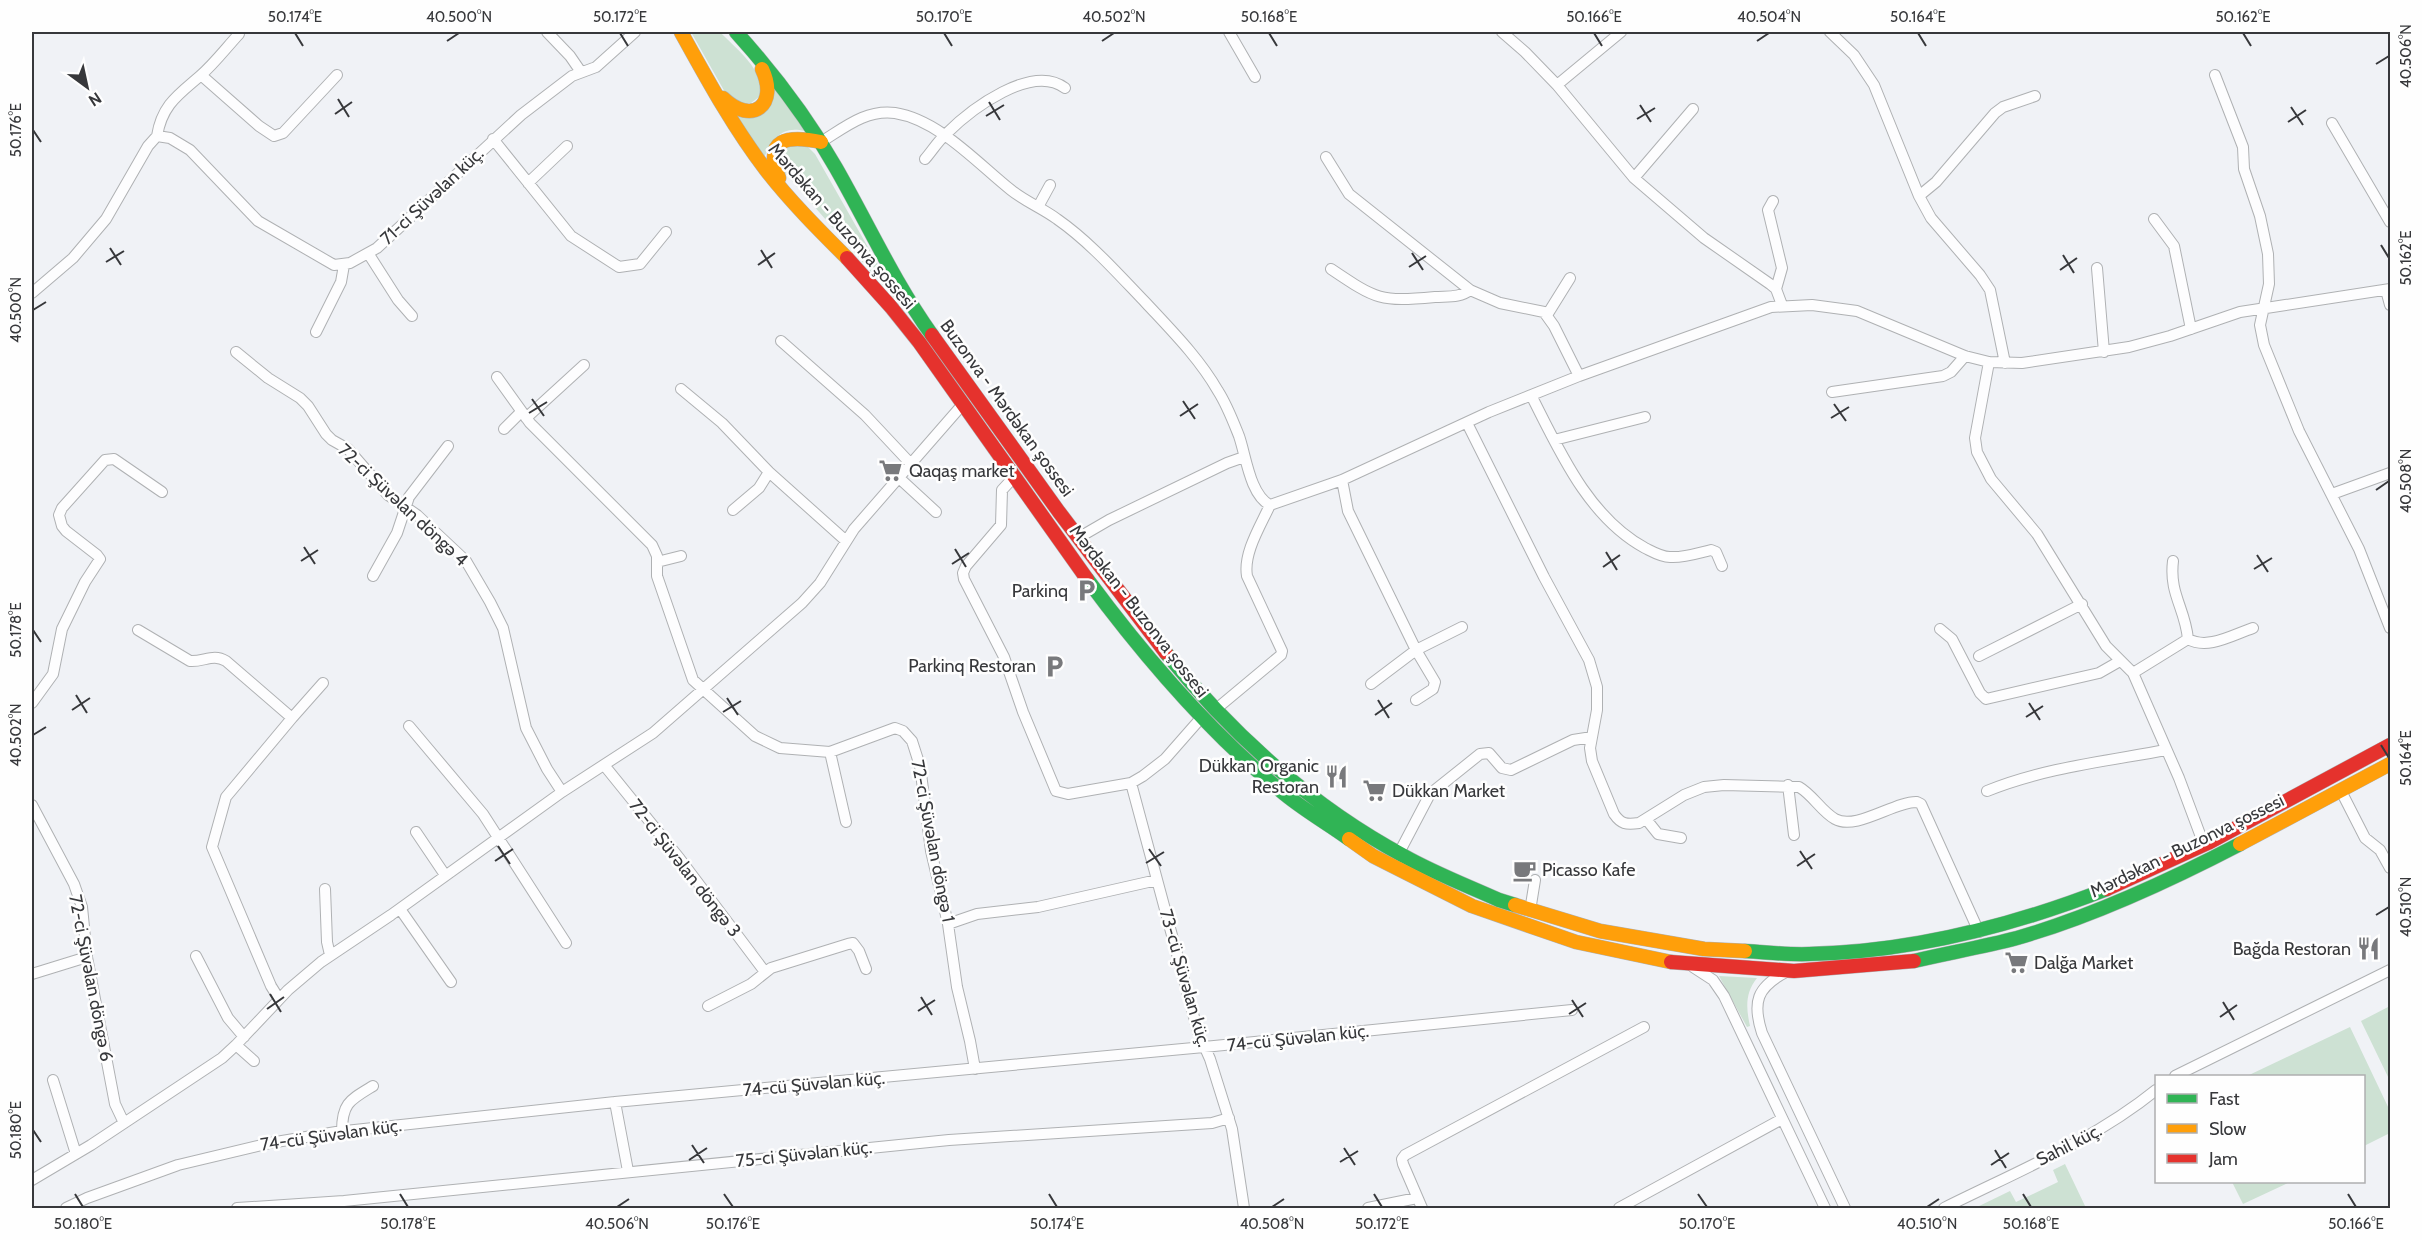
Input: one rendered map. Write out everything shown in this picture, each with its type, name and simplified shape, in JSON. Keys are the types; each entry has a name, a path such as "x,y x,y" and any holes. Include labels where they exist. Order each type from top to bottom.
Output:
{"main road":[{"name":"Mərdəkan - Buzonva şossesi","path":"681,32 741,135 790,199 891,307 1130,634 1201,718 1255,771 1358,847 1412,879 1472,907 1526,928 1594,949 1690,966 1786,972 1894,965 1984,947 2103,908 2154,886 2391,764"},
{"path":"698,63 728,104 738,111 754,111 769,98 768,77 738,34"},
{"name":"Buzonva - Mərdəkan şossesi","path":"738,34 770,70 821,142 917,314 1147,630 1215,710 1238,734 1293,782 1358,829 1399,853 1476,891 1530,911 1612,934 1693,949 1819,954 1882,950 1924,944 1979,932 2033,916 2099,892 2204,845 2391,745"},
{"path":"790,199 771,163 775,147 783,140 793,137 821,142"}],"street":[{"path":"547,32 570,56 580,72"},
{"name":"71-ci Şüvəlan küç.","path":"344,265 368,253 391,237 521,115 580,72 596,67 635,32"},
{"path":"1229,32 1255,76"},
{"path":"1502,32 1557,85 1634,178 1704,238 1776,289 1782,305"},
{"path":"1557,85 1621,32"},
{"path":"1830,32 1854,55 1874,85 1919,196 1935,224 1980,275 1990,290 2006,363"},
{"path":"32,293 73,258 106,219 148,146 157,136 165,111 184,87 201,75 239,34"},
{"path":"201,75 250,119 274,136 283,133 337,75"},
{"path":"2215,75 2243,147 2244,169 2260,216 2268,254 2269,284 2260,325 2264,345 2300,432 2359,549 2391,628"},
{"path":"925,159 945,135 990,101 1018,85 1032,80 1046,79 1057,82 1065,88"},
{"path":"1919,196 1936,182 1995,113 2035,96"},
{"path":"1634,178 1693,109"},
{"path":"821,142 863,117 883,112 904,115 945,135 1023,199 1057,219 1090,247 1190,350 1226,404 1240,438 1244,458 1259,493 1270,505"},
{"path":"2332,123 2391,222"},
{"path":"157,136 170,138 190,150 258,221 328,262 344,265 341,282 316,332"},
{"path":"493,139 571,236 619,267 640,264 666,232"},
{"path":"528,183 567,146"},
{"path":"1326,157 1349,194 1470,290 1490,299 1538,310 1547,315 1579,376"},
{"path":"1038,207 1050,185"},
{"path":"1773,201 1768,210 1782,268 1776,289"},
{"path":"2154,219 2174,246 2191,328"},
{"path":"368,253 398,300 412,316"},
{"path":"2097,267 2104,352"},
{"path":"1331,270 1361,290 1382,299 1458,296 1470,290"},
{"path":"1547,315 1570,278"},
{"path":"1215,710 1281,655 1282,651 1245,568 1270,505 1342,480 1531,395 1757,311 1782,305 1857,311 1965,356 1989,362 2006,363 2038,362 2104,352 2155,340 2227,315 2265,307 2388,290 2391,305"},
{"path":"781,341 865,415 910,463"},
{"name":"72-ci Şüvəlan döngə 4","path":"236,352 256,370 300,398 308,406 326,434 348,449 394,502 417,515 466,561 503,628 526,728 547,770 562,792"},
{"path":"1832,392 1943,376 1951,372 1965,356"},
{"path":"1989,362 1975,438 1977,452 1987,474 2037,534 2106,646 2133,673 2204,845"},
{"path":"504,429 584,364"},
{"name":"72-ci Şüvəlan döngə 1","path":"497,377 524,415 652,544 656,550 657,576 693,680 742,725 766,743 797,750 830,752 889,729 895,728 908,735 920,766 931,851 948,924 957,987 975,1069"},
{"path":"681,389 740,440 769,472 845,540"},
{"path":"1531,395 1583,489 1606,518 1630,540 1658,555 1671,557 1711,550 1716,552 1722,566"},
{"path":"32,1180 76,1154 211,1065 240,1041 279,999 330,955 400,909 445,874 562,792 670,720 802,603 820,583 845,540 963,404"},
{"path":"1554,440 1645,417"},
{"path":"1467,423 1534,558 1589,660 1597,687 1592,761 1614,813 1624,824 1639,823 1684,795 1704,787 1724,785 1788,786 1804,790 1832,818 1844,822 1913,802 1921,804 1979,932"},
{"path":"373,576 397,533 409,497 448,446"},
{"path":"1078,538 1108,520 1227,463 1244,458"},
{"path":"32,703 53,674 62,629 85,582 100,559 62,526 59,515 62,508 105,460 109,459 114,459 162,492"},
{"path":"734,510 759,488 769,472"},
{"path":"2332,494 2391,473"},
{"path":"898,477 936,512"},
{"path":"1014,477 1002,490 1001,525 966,566 963,573 1004,657 1023,712 1056,791 1068,794 1131,783 1160,763 1201,718"},
{"path":"1342,480 1348,511 1436,686 1416,700"},
{"path":"657,562 681,556"},
{"path":"2173,561 2172,587 2186,625 2188,639"},
{"path":"1978,656 2082,604"},
{"path":"1371,684 1416,650 1462,627"},
{"path":"2188,639 2197,644 2207,644 2253,628"},
{"path":"1940,629 1952,639 1980,693 1986,699 2099,673 2120,661"},
{"path":"138,630 190,661 219,657 292,718"},
{"path":"2133,673 2188,639"},
{"path":"279,999 271,986 212,847 226,797 323,683"},
{"path":"409,726 499,837 566,943"},
{"path":"1399,853 1430,794 1480,754 1489,753 1502,768 1511,770 1573,740 1592,737"},
{"path":"1987,791 2006,783 2048,773 2166,750"},
{"path":"830,752 846,822"},
{"name":"72-ci Şüvəlan döngə 3","path":"604,765 680,859 765,972"},
{"name":"73-cü Şüvəlan küç.","path":"1131,783 1198,1032 1228,1118 1234,1141 1244,1209"},
{"path":"1788,786 1794,835"},
{"path":"2341,791 2365,838 2380,850 2391,868"},
{"name":"72-ci Şüvəlan döngə 6","path":"32,805 82,907 87,957 115,1104 124,1123"},
{"path":"1646,819 1658,834 1681,838"},
{"path":"416,832 445,874"},
{"path":"948,924 977,914 1038,907 1157,880"},
{"path":"1530,911 1535,880"},
{"path":"325,889 327,942 330,955"},
{"path":"400,909 451,982"},
{"path":"708,1006 751,984 765,972 780,964 853,943 866,969"},
{"path":"196,956 240,1041 254,1061"},
{"path":"32,974 87,957"},
{"path":"1690,966 1713,980 1724,996 1825,1209"},
{"path":"2179,1075 2391,970"},
{"path":"1786,972 1773,979 1762,990 1757,1000 1757,1017 1762,1033 1845,1209"},
{"name":"74-cü Şüvəlan küç.","path":"66,1209 87,1198 178,1165 270,1143 342,1131 615,1102 1572,1010"},
{"path":"1422,1209 1403,1164 1402,1159 1405,1155 1644,1027"},
{"path":"53,1080 76,1154"},
{"path":"342,1131 342,1116 348,1103 373,1086"},
{"name":"Sahil küç.","path":"1944,1209 2101,1129 2155,1092"},
{"path":"615,1102 628,1171"},
{"name":"75-ci Şüvəlan küç.","path":"237,1209 344,1201 949,1140 1212,1123 1228,1118"},
{"path":"1619,1209 1782,1119"},
{"path":"1368,1209 1417,1198"}],"green space":[{"path":"691,32 720,32 755,70 761,88 759,97 751,103 741,104 726,94"},
{"path":"776,88 805,131 784,132 776,139 764,157 736,116"},
{"path":"790,144 807,146 815,154 902,307 785,173 780,156"},
{"path":"1719,976 1757,978 1750,989 1748,1001 1750,1026 1747,1027"},
{"path":"2390,1006 2390,1081 2361,1021"},
{"path":"2350,1027 2390,1111 2390,1133 2365,1146 2365,1075 2249,1075"},
{"path":"2065,1164 2086,1208 1975,1208 2010,1191 2016,1202 2058,1182 2053,1170"},
{"path":"2232,1183 2288,1183 2243,1204"}],"traffic: fast":[{"path":"736,32 764,64 814,132 893,274 932,335"},
{"path":"1087,579 1154,664 1227,743 1289,798 1349,839"},
{"path":"1166,653 1191,683 1246,740 1305,791 1337,815 1415,862 1515,905"},
{"path":"1914,961 2017,938 2074,919 2159,884 2240,844"},
{"path":"1745,951 1785,954 1847,952 1924,942 1998,925 2107,889"}],"traffic: slow":[{"path":"681,32 721,103 754,154 775,182 847,258"},
{"path":"723,98 744,110 753,111 760,107 767,93 762,69"},
{"path":"779,178 774,155 782,142 798,139 821,142"},
{"path":"2240,844 2390,764"},
{"path":"1349,839 1373,856 1472,906 1576,942 1671,962"},
{"path":"1515,905 1600,931 1704,949 1745,951"}],"traffic: jam":[{"path":"847,258 919,342 1087,579"},
{"path":"932,335 1059,512 1166,653"},
{"path":"2107,889 2208,843 2390,745"},
{"path":"1671,962 1794,971 1914,961"}],"place":[{"name":"Qaqaş market","path":"891,471"},
{"name":"Parkinq","path":"1086,591"},
{"name":"Parkinq Restoran","path":"1054,666"},
{"name":"Dükkan Organic Restoran","path":"1337,776"},
{"name":"Dükkan Market","path":"1374,791"},
{"name":"Picasso Kafe","path":"1524,870"},
{"name":"Bağda Restoran","path":"2369,949"},
{"name":"Dalğa Market","path":"2016,963"}]}
